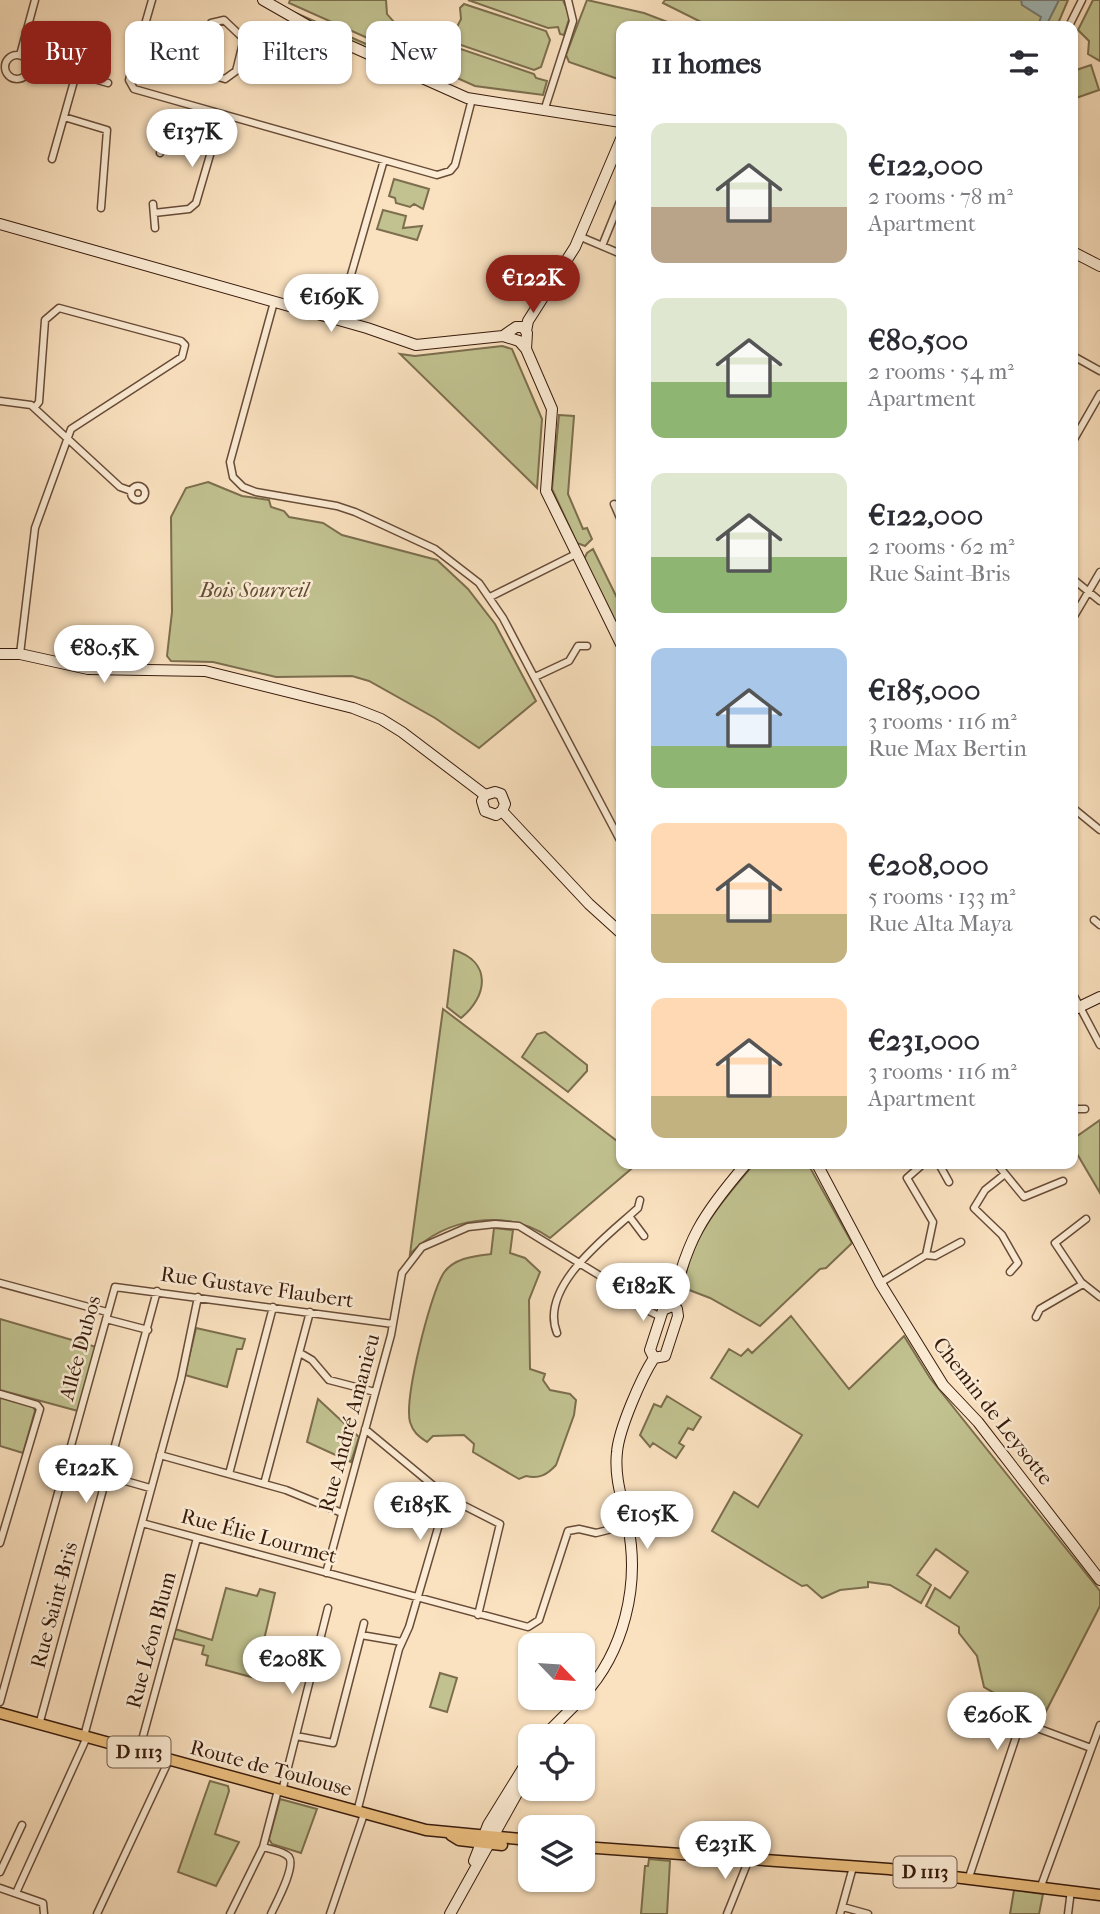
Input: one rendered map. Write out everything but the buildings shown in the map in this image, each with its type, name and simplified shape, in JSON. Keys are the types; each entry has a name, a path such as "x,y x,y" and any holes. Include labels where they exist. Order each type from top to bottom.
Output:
{"main road":[{"name":"Route de Toulouse","path":"0,1713 361,1813 451,1835 459,1840 518,1840"},
{"name":"Route de Toulouse","path":"486,1839 518,1844"},
{"name":"D 1113","path":"595,1848 969,1877 1100,1895"}],"street":[{"path":"21,78 18,79 2,71 9,57 20,55 35,0"},
{"path":"146,21 152,0"},
{"path":"262,0 276,4 341,42 472,99 616,115"},
{"path":"544,108 573,21 568,0"},
{"path":"1072,21 1082,0"},
{"path":"215,20 224,20 243,36 236,72 231,78 225,79 202,72 199,64 202,53 209,27 215,20"},
{"path":"52,159 73,84"},
{"path":"130,84 131,88 436,175 450,172 455,165 472,99"},
{"path":"544,108 616,121"},
{"path":"154,213 194,206 222,114"},
{"path":"64,117 107,130 101,208"},
{"path":"160,153 166,131 214,144"},
{"path":"522,334 581,237 616,151"},
{"path":"338,320 384,160"},
{"path":"153,204 155,228"},
{"path":"602,246 616,211"},
{"path":"0,224 338,320 397,340 421,345 522,334"},
{"path":"581,237 616,252"},
{"path":"1078,254 1100,267"},
{"path":"274,302 230,462 233,477 243,487 256,492 337,506 435,549 461,566 490,597 616,833"},
{"path":"20,654 35,528 67,438 74,426 182,357 186,349 181,341 59,308 45,320 39,402 35,407"},
{"path":"522,334 552,409 545,487 616,633"},
{"path":"1078,359 1100,371"},
{"path":"1078,432 1100,394"},
{"path":"0,401 24,402 35,407 120,487 131,491"},
{"path":"614,504 616,509"},
{"path":"490,597 578,553"},
{"path":"1078,609 1100,572"},
{"path":"1078,583 1100,601"},
{"path":"535,677 569,661 578,646 587,646"},
{"path":"0,654 164,670 205,671 368,713 431,752 485,795"},
{"path":"495,792 501,794 505,804 502,811 496,815 485,811 482,805 485,795 495,792"},
{"path":"502,811 589,904 616,928"},
{"path":"1078,812 1100,830"},
{"path":"612,825 616,823"},
{"path":"1094,920 1100,925"},
{"path":"1078,1008 1100,997"},
{"path":"1078,1010 1100,1045"},
{"path":"1078,1109 1085,1109"},
{"path":"672,1306 683,1261 695,1230 742,1169"},
{"name":"Chemin de Leysotte","path":"820,1169 880,1283 943,1385 978,1422 1100,1580"},
{"path":"917,1169 907,1178 933,1222 926,1255"},
{"path":"942,1169 949,1182"},
{"path":"1000,1169 1027,1198 1055,1182 1063,1181"},
{"path":"1005,1174 985,1190 974,1208 1002,1236 1018,1263 1010,1272"},
{"path":"557,1333 554,1325 556,1304 562,1289 596,1243 638,1208 640,1200"},
{"path":"629,1216 645,1236"},
{"path":"1086,1219 1055,1243 1064,1260 1083,1284 1100,1297"},
{"name":"Rue André Amanieu","path":"326,1573 393,1324 406,1265 422,1247 452,1232 495,1224 519,1227 602,1277 627,1300 661,1317"},
{"path":"880,1283 926,1255 935,1256 961,1242"},
{"path":"0,1283 148,1330"},
{"path":"1037,1317 1040,1309 1083,1284"},
{"name":"Rue Gustave Flaubert","path":"115,1287 393,1324"},
{"name":"Allée Dubos","path":"0,1702 115,1287"},
{"name":"Rue Saint-Bris","path":"39,1725 157,1291"},
{"path":"16,1893 85,1737 160,1455 198,1297"},
{"path":"595,1679 604,1666 628,1608 633,1580 628,1525 617,1474 617,1450 654,1358 650,1350 664,1308 672,1306 677,1309 678,1316 665,1356 654,1358"},
{"path":"229,1474 273,1307"},
{"path":"264,1484 310,1312"},
{"path":"300,1353 312,1360 329,1380 375,1392"},
{"path":"0,1394 37,1405 40,1409 0,1543"},
{"path":"365,1429 449,1497 501,1525 478,1615"},
{"path":"160,1455 297,1494 342,1513"},
{"path":"107,1476 150,1488"},
{"path":"330,1914 361,1813 402,1642 449,1497"},
{"name":"Rue Élie Lourmet","path":"142,1523 527,1627 539,1620 568,1531 579,1529 596,1533 628,1525"},
{"name":"Rue Léon Blum","path":"138,1752 197,1538"},
{"name":"Chemin de Leysotte","path":"1087,1564 1100,1574"},
{"path":"230,1914 263,1847 296,1736 328,1608"},
{"path":"296,1736 334,1743 364,1623"},
{"path":"361,1635 402,1642"},
{"path":"559,1724 571,1710"},
{"path":"969,1877 1023,1724 1091,1748"},
{"path":"1041,1886 1100,1725"},
{"path":"97,1914 169,1760"},
{"path":"450,1914 518,1779"},
{"path":"486,1839 518,1788"},
{"path":"0,1872 22,1825"},
{"path":"263,1847 287,1854 291,1860 291,1868 271,1914"},
{"path":"727,1914 749,1859"},
{"path":"853,1867 841,1910 868,1914"},
{"path":"0,1888 16,1893 44,1910"},
{"path":"1068,1914 1071,1890"}],"green space":[{"path":"290,0 386,0 387,14 394,21 366,21 366,37 352,31 352,21 329,21 289,3"},
{"path":"468,0 563,0 570,16 564,35 560,34 558,27 548,28"},
{"path":"587,0 644,13 665,21 616,21 616,78 569,62 566,55"},
{"path":"665,0 1068,0 1059,21 699,21 663,3"},
{"path":"1093,0 1100,0 1100,61 1088,54 1089,41 1078,30"},
{"path":"464,4 546,31 550,40 541,67 534,70 461,45 460,8"},
{"path":"352,38 366,44 366,50 352,44"},
{"path":"461,49 547,81 543,95 475,86 461,80"},
{"path":"1091,65 1099,90 1078,97 1078,69"},
{"path":"394,179 429,189 423,209 414,204 410,207 396,203 395,198 389,196"},
{"path":"383,210 406,216 403,228 422,226 417,240 377,229"},
{"path":"502,346 512,349 542,419 537,488 400,354 415,356"},
{"path":"559,415 574,416 568,494 583,529 587,528 592,539 585,546 577,543 552,489"},
{"name":"Bois Sourreil","path":"208,482 242,496 269,500 271,507 284,511 289,517 323,523 342,535 437,560 468,589 495,624 536,701 479,748 435,718 369,681 352,676 276,677 213,662 171,661 167,656 172,612 171,517 186,488"},
{"path":"593,549 616,596 616,626 584,559"},
{"path":"454,950 475,963 482,980 477,1000 461,1018 447,1007"},
{"path":"443,1009 616,1140 616,1169 631,1169 550,1238 515,1223 477,1221 441,1232 410,1254"},
{"path":"545,1032 587,1065 587,1071 568,1092 522,1057 537,1034"},
{"path":"1100,1120 1100,1193 1078,1156 1078,1135"},
{"path":"750,1169 811,1169 852,1243 826,1268 820,1269 760,1326 710,1298 684,1288 692,1253 719,1206"},
{"path":"494,1228 513,1230 510,1253 525,1258 540,1272 529,1300 530,1369 545,1374 543,1380 550,1390 570,1394 576,1400 574,1415 556,1465 546,1474 519,1479 473,1452 474,1444 464,1435 433,1436 427,1442 416,1434 410,1422 414,1370 425,1324 443,1274 452,1264 464,1259 491,1254"},
{"path":"791,1316 849,1389 904,1336 930,1378 1100,1591 1100,1606 1043,1717 1030,1714 984,1687 977,1656 959,1633 959,1627 926,1606 935,1588 950,1598 968,1572 936,1549 917,1575 931,1585 921,1603 890,1585 868,1582 868,1587 840,1590 822,1598 807,1585 802,1586 712,1531 734,1492 758,1507 802,1435 711,1378 729,1349 741,1356 748,1349 752,1353"},
{"path":"0,1319 96,1347 78,1411 0,1390"},
{"path":"196,1328 245,1339 242,1349 237,1349 227,1387 185,1375"},
{"path":"667,1396 701,1417 693,1430 688,1428 679,1443 684,1446 676,1458 653,1443 650,1447 640,1435 654,1404 661,1407"},
{"path":"0,1397 33,1406 35,1411 23,1453 0,1446"},
{"path":"318,1399 359,1437 351,1462 307,1442"},
{"path":"226,1588 257,1596 260,1589 275,1593 255,1678 206,1665 208,1656 202,1654 204,1646 172,1638 175,1629 212,1640"},
{"path":"440,1673 457,1678 447,1712 430,1707"},
{"path":"210,1781 228,1786 229,1791 215,1834 239,1842 216,1886 178,1872"},
{"path":"280,1799 317,1809 301,1853 272,1844 269,1839"},
{"path":"649,1859 670,1861 667,1914 641,1914 645,1866 648,1866"},
{"path":"1014,1890 1043,1894 1039,1914 1010,1914"}],"water":[{"path":"1021,0 1059,0 1048,21 1040,21 1041,17 1022,5"}]}
